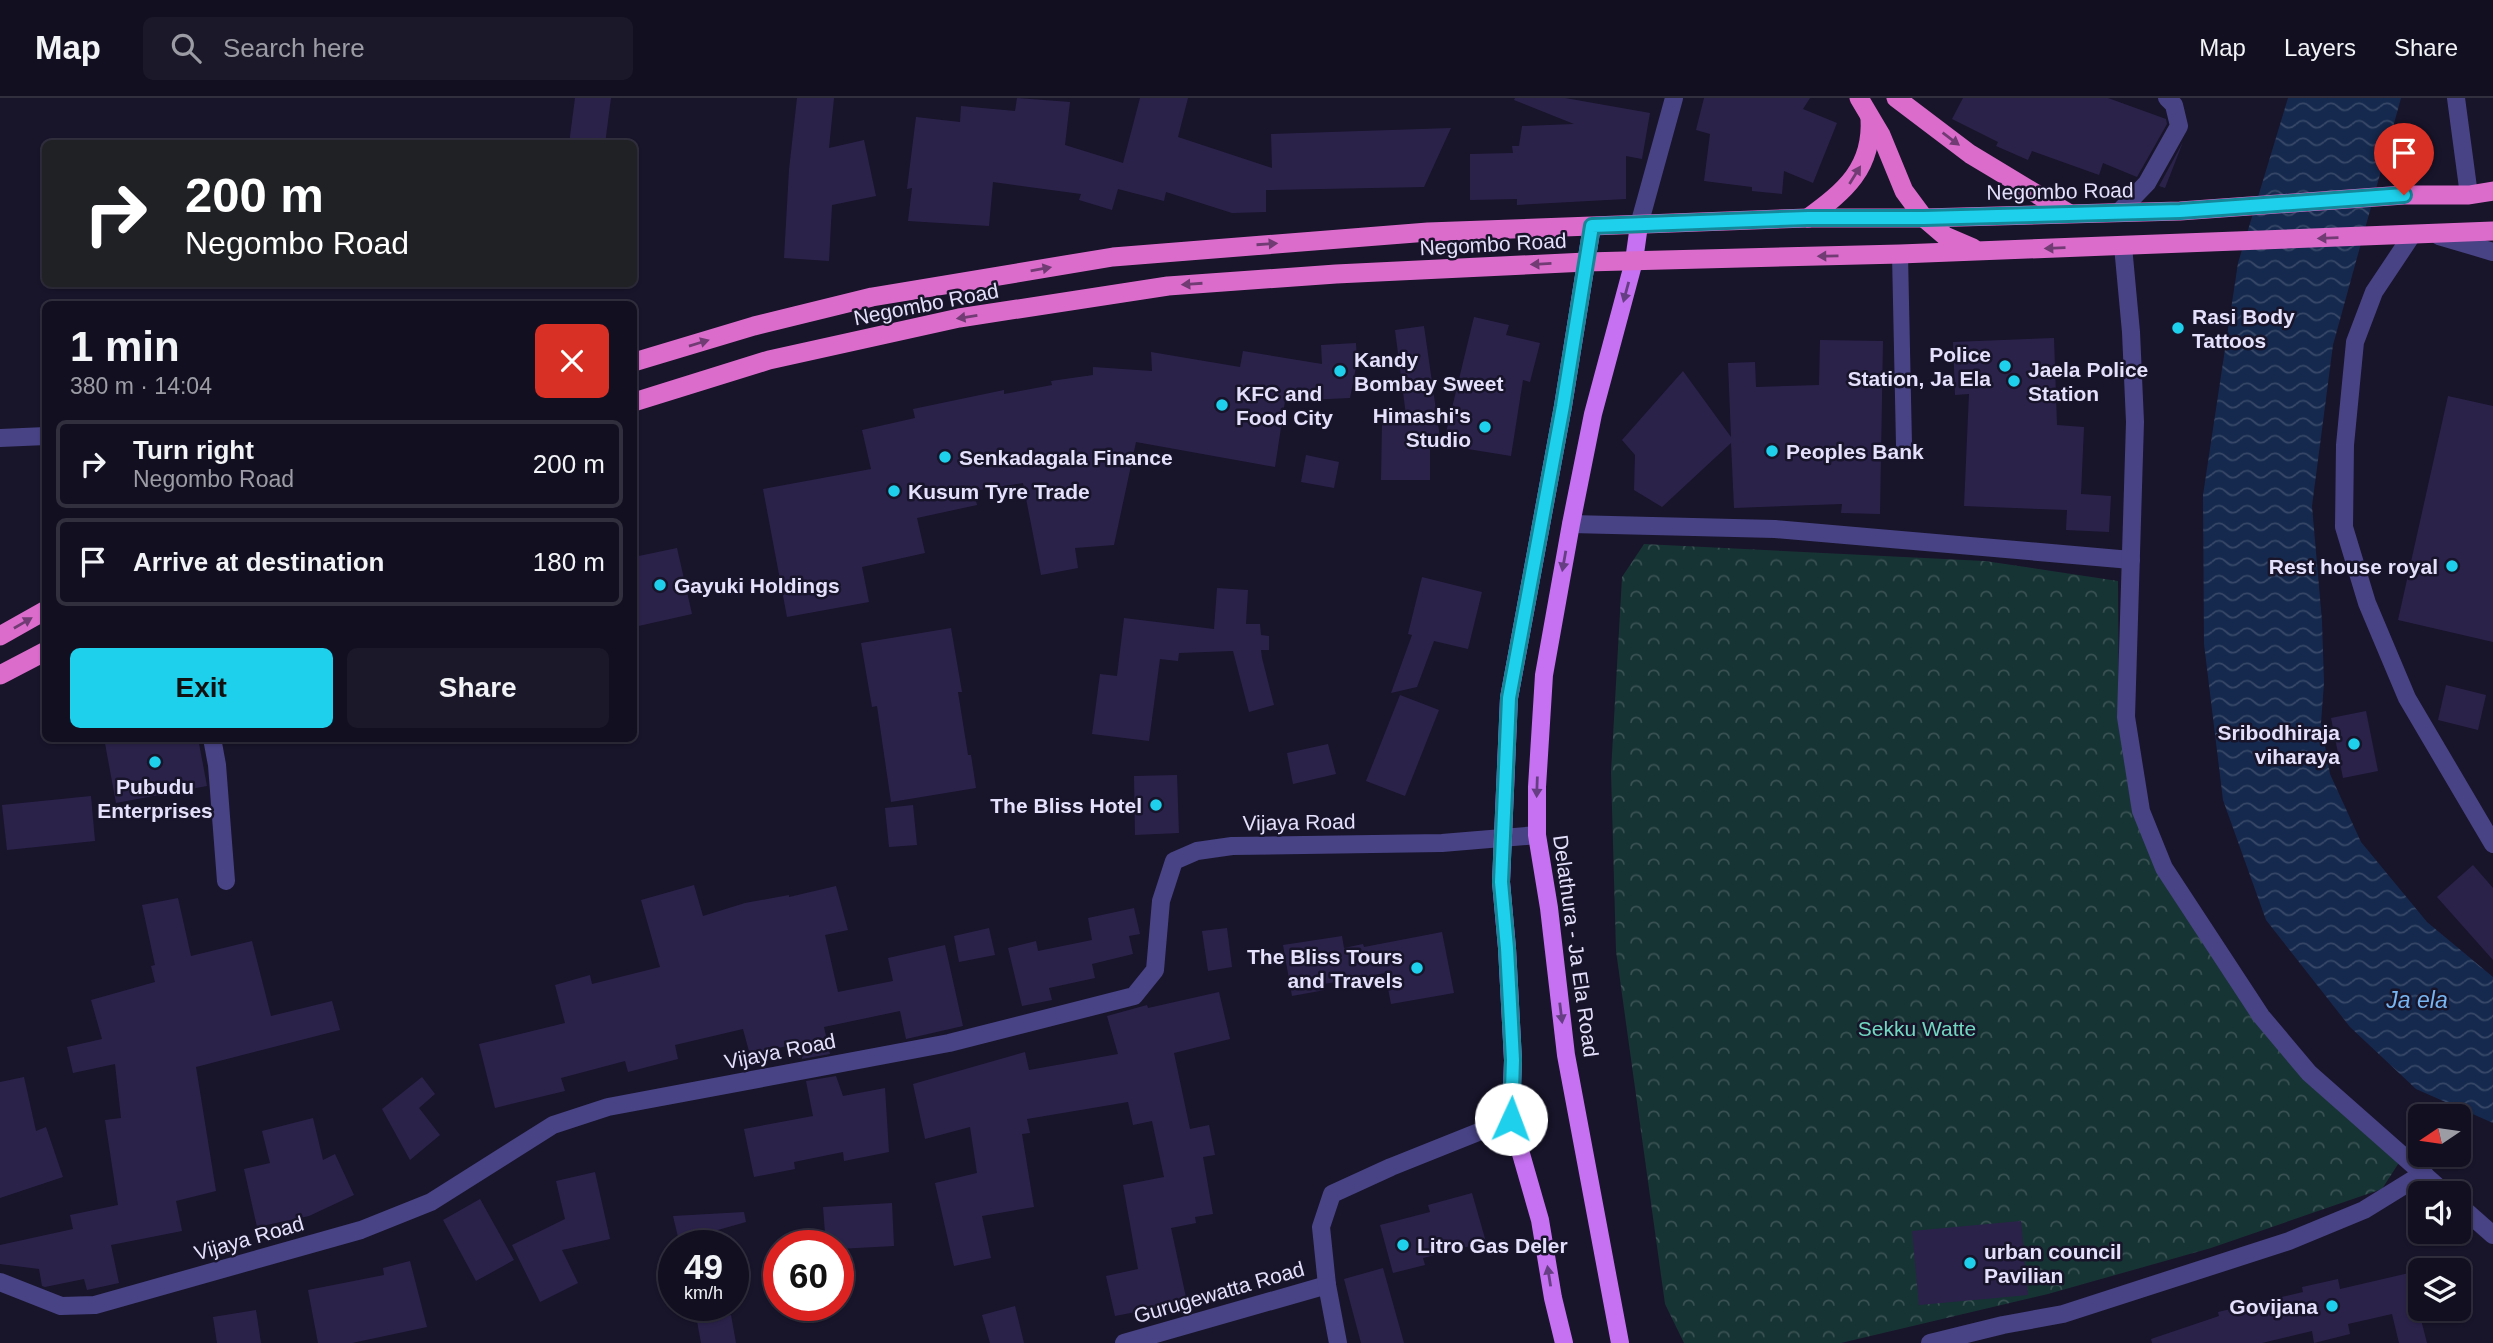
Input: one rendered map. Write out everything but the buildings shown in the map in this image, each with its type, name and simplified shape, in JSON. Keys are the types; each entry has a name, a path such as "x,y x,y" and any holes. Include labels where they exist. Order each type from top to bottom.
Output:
{"highway":[{"path":"1859,98 1870,115 1903,191 1924,218 1945,236 1984,250"},
{"path":"1896,98 1970,154 2068,213"},
{"path":"1808,218 1839,195 1858,171 1868,146 1870,115"},
{"name":"Negombo Road","path":"637,361 754,326 872,297 1113,257 1429,232 1808,218 2148,212 2404,195 2469,195 2493,191"},
{"name":"Negombo Road","path":"637,401 769,360 959,318 1168,286 1336,274 1586,262 1900,254 2493,231"},
{"path":"0,636 42,612"},
{"path":"0,675 42,653"}],"main road":[{"name":"Delathura - Ja Ela Road","path":"1620,1343 1566,1055 1549,908 1537,835 1537,787 1544,676 1571,524 1593,414 1634,261 1639,225"},
{"path":"1564,1343 1553,1298 1540,1220 1511,1119 1513,1060 1501,882 1502,838 1509,698 1563,406 1592,226"}],"street":[{"path":"1639,225 1674,98"},
{"path":"2119,212 2147,183 2179,126 2174,105 2167,98"},
{"path":"2456,98 2469,195"},
{"path":"2493,252 2413,235 2374,292 2355,342 2345,445 2344,527 2367,603 2407,698 2493,844"},
{"path":"2123,246 2131,332 2135,422 2126,717 2141,811 2164,868 2261,1017 2309,1073 2432,1181"},
{"path":"0,438 42,436"},
{"path":"1571,524 1775,529 2131,560"},
{"path":"213,742 226,881"},
{"name":"Vijaya Road","path":"0,1282 61,1307 95,1305 361,1230 431,1202 553,1125 608,1107 949,1043 1134,996 1155,970 1161,901 1174,861 1197,851 1232,846 1442,843 1537,835"},
{"path":"1338,1343 1321,1227 1332,1194 1391,1167 1511,1119"},
{"path":"1930,1343 2063,1314 2289,1241 2364,1210 2424,1173"},
{"path":"2471,1216 2493,1235"},
{"name":"Gurugewatta Road","path":"1124,1343 1328,1285"},
{"path":"1997,1343 2003,1325"}],"lane":[{"path":"1900,254 1904,445"}],"green space":[{"name":"Sekku Watte","path":"1644,544 1985,561 2118,581 2119,721 2160,875 2229,970 2350,1109 2400,1161 2382,1189 2211,1248 2048,1294 1841,1343 1684,1343 1665,1304 1616,951 1611,772 1622,577"}],"water":[{"name":"Ja ela","path":"2288,98 2401,98 2333,345 2312,506 2322,621 2324,683 2321,723 2330,774 2361,842 2427,922 2493,977 2493,1123 2471,1113 2471,1104 2450,1104 2416,1089 2350,1027 2266,920 2223,800 2204,644 2203,495 2238,263"}],"place":[{"name":"Rasi Body Tattoos","path":"2178,328"},
{"name":"Police Station, Ja Ela","path":"2005,366"},
{"name":"Kandy Bombay Sweet","path":"1340,371"},
{"name":"Jaela Police Station","path":"2014,381"},
{"name":"KFC and Food City","path":"1222,405"},
{"name":"Himashi's Studio","path":"1485,427"},
{"name":"Peoples Bank","path":"1772,451"},
{"name":"Senkadagala Finance","path":"945,457"},
{"name":"Kusum Tyre Trade","path":"894,491"},
{"name":"Rest house royal","path":"2452,566"},
{"name":"Gayuki Holdings","path":"660,585"},
{"name":"Sribodhiraja viharaya","path":"2354,744"},
{"name":"Pubudu Enterprises","path":"155,762"},
{"name":"The Bliss Hotel","path":"1156,805"},
{"name":"The Bliss Tours and Travels","path":"1417,968"},
{"name":"Litro Gas Deler","path":"1403,1245"},
{"name":"urban council Pavilian","path":"1970,1263"},
{"name":"Govijana","path":"2332,1306"}],"route":[{"path":"1511,1119 1513,1060 1501,882 1509,698 1563,406 1592,226 1808,218 1924,218 2180,211 2404,195"}]}
